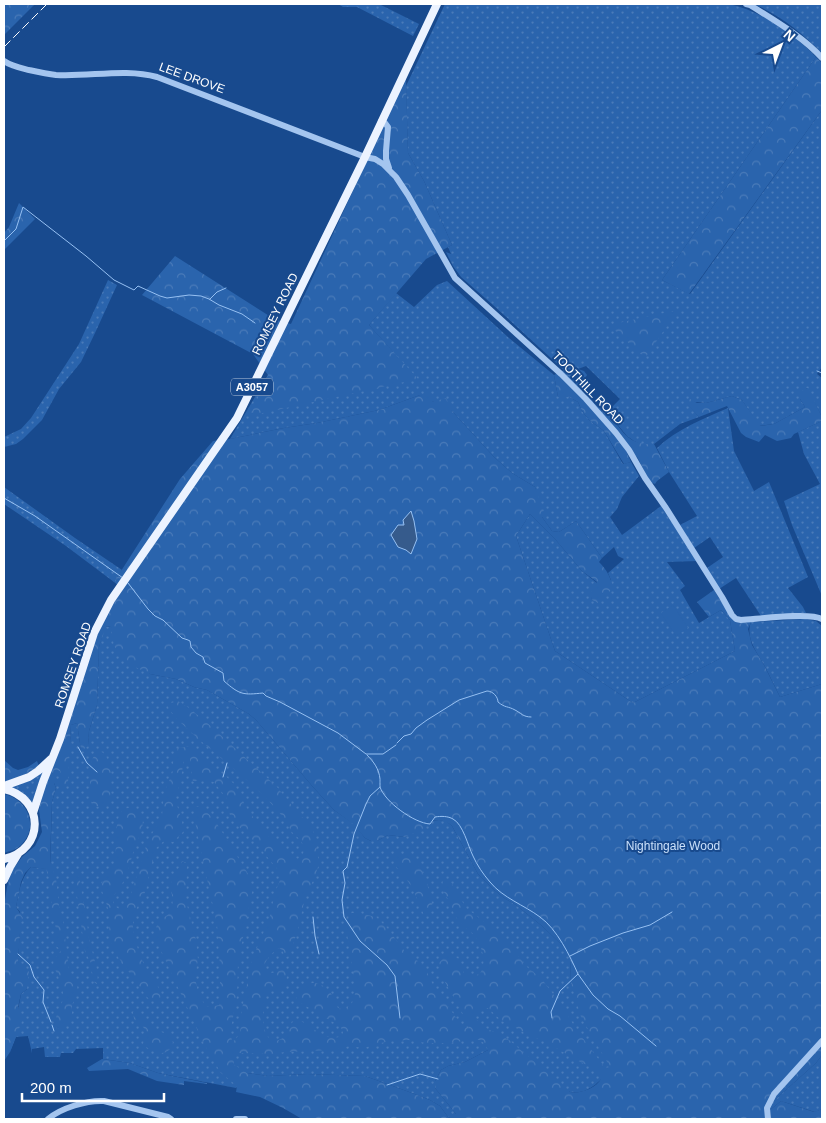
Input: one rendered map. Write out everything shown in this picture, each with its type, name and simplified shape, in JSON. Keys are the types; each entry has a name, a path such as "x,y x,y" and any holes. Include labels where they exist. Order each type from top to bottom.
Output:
{"main road":[{"name":"ROMSEY ROAD","path":"18,854 27,847 33,837 35,825 33,814 60,739 94,633 111,600 237,418 365,157 437,4"},
{"path":"4,787 29,777 53,758"},
{"path":"4,787 22,797 33,814"},
{"path":"4,859 18,854"},
{"path":"4,880 18,854"}],"street":[{"path":"746,4 791,31 814,49 822,58"},
{"name":"LEE DROVE","path":"4,61 21,68 57,75 132,73 153,76 365,157"},
{"path":"381,120 388,127 386,159 389,169"},
{"name":"TOOTHILL ROAD","path":"365,157 375,159 389,169 396,178 408,195 455,278 561,374 616,433 629,450 732,615 736,619 741,620 800,616 812,616 822,619"},
{"path":"768,1119 767,1108 774,1094 822,1041"},
{"path":"48,1119 78,1104 96,1100 171,1119"},
{"path":"236,1119 245,1119"}],"green space":[{"path":"4,4 35,4 4,35"},
{"path":"338,4 379,4 419,24 413,36 357,7 343,7"},
{"path":"445,4 729,4 753,12 776,24 798,40 816,57 662,280 690,294 822,110 822,367 817,374 822,378 822,417 807,388 800,399 805,407 774,424 759,426 742,400 732,396 706,403 685,401 699,417 680,424 654,444 643,445 627,436 607,412 620,399 586,366 578,369 564,370 461,277 446,252 451,254 448,247 452,245 424,181 408,153 406,86"},
{"path":"754,4 822,4 822,53 790,25 773,13"},
{"path":"816,57 822,63 822,110 689,294 662,280"},
{"path":"406,77 408,153 424,181 452,245 426,259 369,325 418,379 250,416 268,375 253,354 142,295 175,256 274,319 291,324"},
{"path":"19,203 35,219 4,250 4,233 9,227"},
{"path":"108,280 117,285 81,362 59,389 42,420 16,444 4,447 4,437 21,429 31,418 79,344"},
{"path":"447,281 509,338 554,375 558,397 569,397 578,402 589,420 604,431 623,464 631,462 639,476 622,497 617,509 610,517 622,535 661,506 697,561 667,562 685,586 680,590 699,623 721,610 730,620 735,651 633,703 555,651 516,536 530,514 555,539 582,571 597,583 591,594 592,600 598,602 611,580 608,573 624,559 618,556 614,547 602,558 576,521 559,532 552,531 542,517 535,487 512,473 494,457 452,411 420,395 379,410 230,439 268,375 394,353 369,325 396,293 414,307 437,285"},
{"path":"678,310 645,358 609,325"},
{"path":"578,369 584,371 587,375 583,382 592,401 607,413 626,435 637,442 654,444 669,472 655,484 650,482 637,457 627,453 631,462 624,464 604,431 589,420 578,402 569,397 558,397 554,375 564,370"},
{"path":"808,388 822,417 822,421 794,434 791,438 777,441 765,435 759,442 746,437 741,433 727,406 699,417 684,401 690,399 697,403 706,403 732,396 742,400 760,426 774,424 805,407 800,399 799,392"},
{"name":"Nightingale Wood","path":"420,395 431,396 433,402 446,398 452,411 494,457 512,473 535,487 545,514 542,517 552,531 559,532 576,521 602,558 599,562 610,577 612,584 613,588 598,603 592,600 590,594 597,582 582,571 555,539 530,514 516,536 555,651 633,703 735,651 730,620 721,610 709,617 697,602 714,590 731,617 751,622 748,629 752,645 780,697 822,684 822,1055 816,1063 769,1105 766,1119 453,1119 456,1118 456,1114 435,1088 435,1081 441,1070 448,1066 465,1062 488,1050 484,1043 472,1039 452,1043 426,1043 409,1040 391,1041 364,1048 349,1046 334,1050 273,1054 239,1053 235,1055 233,1064 247,1073 268,1076 307,1074 365,1076 430,1100 440,1106 448,1117 452,1119 302,1119 260,1097 236,1092 237,1086 220,1072 204,1044 157,942 156,929 160,920 169,914 171,910 173,903 171,883 173,877 182,862 187,862 186,901 196,940 198,959 195,977 198,993 206,1006 219,1005 222,998 217,924 194,816 195,807 199,807 214,819 250,877 252,892 238,963 237,995 230,1034 234,1041 240,1034 242,1009 252,959 269,920 280,880 281,875 279,871 254,841 231,818 228,800 214,782 202,779 193,782 190,759 184,759 180,784 175,798 182,821 183,832 173,842 165,840 155,849 146,890 137,908 133,922 135,937 142,959 160,991 159,1000 152,1001 147,997 118,957 109,936 110,914 101,888 101,884 115,862 118,819 121,812 126,808 134,809 140,812 142,817 142,829 126,875 113,898 116,907 121,910 124,909 129,901 147,843 162,816 164,793 174,769 173,762 178,748 191,746 215,770 233,783 242,801 269,837 298,859 303,853 304,848 301,841 261,793 176,718 168,706 178,701 212,727 277,787 310,826 315,835 318,867 305,898 291,951 287,957 279,948 273,952 262,970 272,973 287,971 284,988 272,989 266,995 263,1015 265,1031 268,1037 273,1040 279,1040 286,1034 296,1019 323,1035 329,1037 342,1036 343,1032 340,1026 299,1002 295,992 306,984 315,983 324,986 328,990 338,1008 345,1010 352,1003 356,991 346,927 349,916 352,913 376,917 406,953 424,966 432,983 459,1022 465,1028 469,1028 441,975 438,964 446,955 453,956 460,961 465,974 473,976 479,974 484,959 475,936 460,923 454,914 442,885 443,881 446,880 450,881 466,908 500,934 528,968 541,978 605,1068 610,1067 581,1017 571,983 570,956 564,947 542,926 494,890 478,874 452,826 446,822 436,820 425,824 426,828 405,837 388,835 377,841 365,838 353,824 334,810 249,714 207,690 194,687 176,679 150,674 135,667 114,646 111,627 106,626 99,647 97,705 89,731 88,746 81,751 77,723 71,725 68,783 61,786 60,771 54,772 56,788 52,802 50,862 56,878 69,970 78,992 72,1005 72,1017 62,1028 57,1029 55,1021 62,1002 63,992 53,962 61,950 56,946 54,939 56,928 50,910 52,900 48,892 50,881 46,869 31,867 25,873 21,882 16,907 23,918 20,925 23,927 20,933 18,962 29,971 27,989 21,994 18,1007 22,1021 10,1052 4,1061 4,906 7,887 11,872 22,857 35,846 42,832 39,810 42,795 97,634 113,603 123,589 114,582 180,479 213,441 379,410","holes":["483,1008 488,1008 502,1021 527,1035 544,1041 596,1070 601,1079 587,1090 570,1092 509,1040 486,1028 475,1018 475,1013"]},
{"path":"728,408 734,451 754,491 769,482 808,577 788,588 806,613 761,616 736,578 719,589 707,568 723,557 710,537 694,548 680,525 697,516 669,472 657,448 682,430"},
{"path":"822,421 822,596 784,501 820,484 804,454 798,432"},
{"path":"4,487 122,570 114,582 66,546 4,504"},
{"path":"673,605 688,628 676,636 661,613"},
{"path":"805,619 816,621 822,626 822,684 780,697 753,645 750,634 751,622"},
{"path":"105,626 111,627 150,674 176,679 194,687 207,690 249,714 334,810 354,824 365,838 377,841 388,835 405,837 430,821 446,821 452,826 478,874 494,890 542,926 564,947 570,956 571,983 611,1068 603,1078 588,1089 570,1092 488,1050 465,1062 448,1066 441,1070 435,1081 435,1088 456,1114 456,1118 452,1119 448,1117 440,1106 430,1100 365,1076 307,1074 268,1076 248,1073 236,1088 158,1073 130,1063 103,1059 103,1048 76,1049 73,1053 61,1053 60,1057 45,1057 44,1047 32,1049 32,1053 28,1036 16,1037 10,1052 21,994 27,989 18,962 20,912 16,907 19,891 24,876 31,867 50,869 52,802 56,788 54,771 60,771 70,743 71,725 77,723 81,750 88,745 89,731 97,705 99,647"},
{"path":"102,752 111,769 110,802 105,806 93,807 90,783 91,764 94,756"},
{"path":"4,760 18,770 28,767 37,761 39,766 19,778 4,782"},
{"path":"43,771 32,805 10,787 19,784"},
{"path":"4,794 19,801 24,807 28,814 30,830 27,838 21,845 4,853"},
{"path":"398,854 410,855 425,875 433,908 431,912 424,915 410,884 396,866 393,857"},
{"path":"75,873 77,873 80,882 98,979 97,984 93,980 91,963 85,951"},
{"path":"136,1011 144,1016 153,1028 170,1036 173,1043 170,1049 159,1053 143,1044 144,1028 134,1019 133,1012"},
{"path":"822,1055 822,1109 815,1112 781,1101 770,1110 769,1105 816,1063"},
{"path":"102,1059 130,1063 158,1073 207,1084 184,1081 184,1085 157,1081 128,1069 89,1071 87,1068"},
{"path":"781,1101 814,1112 822,1109 822,1119 771,1119 770,1110"}],"shaded area":[{"path":"411,511 417,539 411,554 398,547 391,535 398,525 404,525 403,520"}],"waterway":[{"path":"4,241 16,229 23,207 114,280 134,290 138,286 167,298 189,295 201,296 242,314 255,323"},
{"path":"210,299 217,292 226,288"},
{"path":"817,371 822,373"},
{"path":"4,498 35,516 123,578"},
{"path":"128,583 148,609 182,638 190,641 191,647 203,657 205,663 223,673 224,681 234,689 246,694 263,693 338,733 366,754 383,754 396,745"},
{"path":"397,743 427,720 459,700 487,691 495,695 498,702 503,705 524,716 531,717"},
{"path":"78,747 87,763 97,772"},
{"path":"367,755 377,769 383,793 401,811 423,823 430,824 435,817 444,816 453,819 460,825 476,863 487,879 501,893 534,913 552,928 578,974"},
{"path":"223,777 227,763"},
{"path":"380,787 370,796 354,834 347,867 343,871 345,883 342,900 344,917 360,941 387,965 395,976 400,1018"},
{"path":"570,956 623,933 650,925 672,912"},
{"path":"313,917 319,954"},
{"path":"18,954 30,965 34,977 44,990 43,1002 51,1022"},
{"path":"552,1018 551,1012 560,991 578,974 593,995 608,1009 620,1016 656,1046"},
{"path":"52,1025 54,1031"},
{"path":"387,1085 420,1074 438,1079"}],"railway":[{"path":"4,47 47,4"}]}
